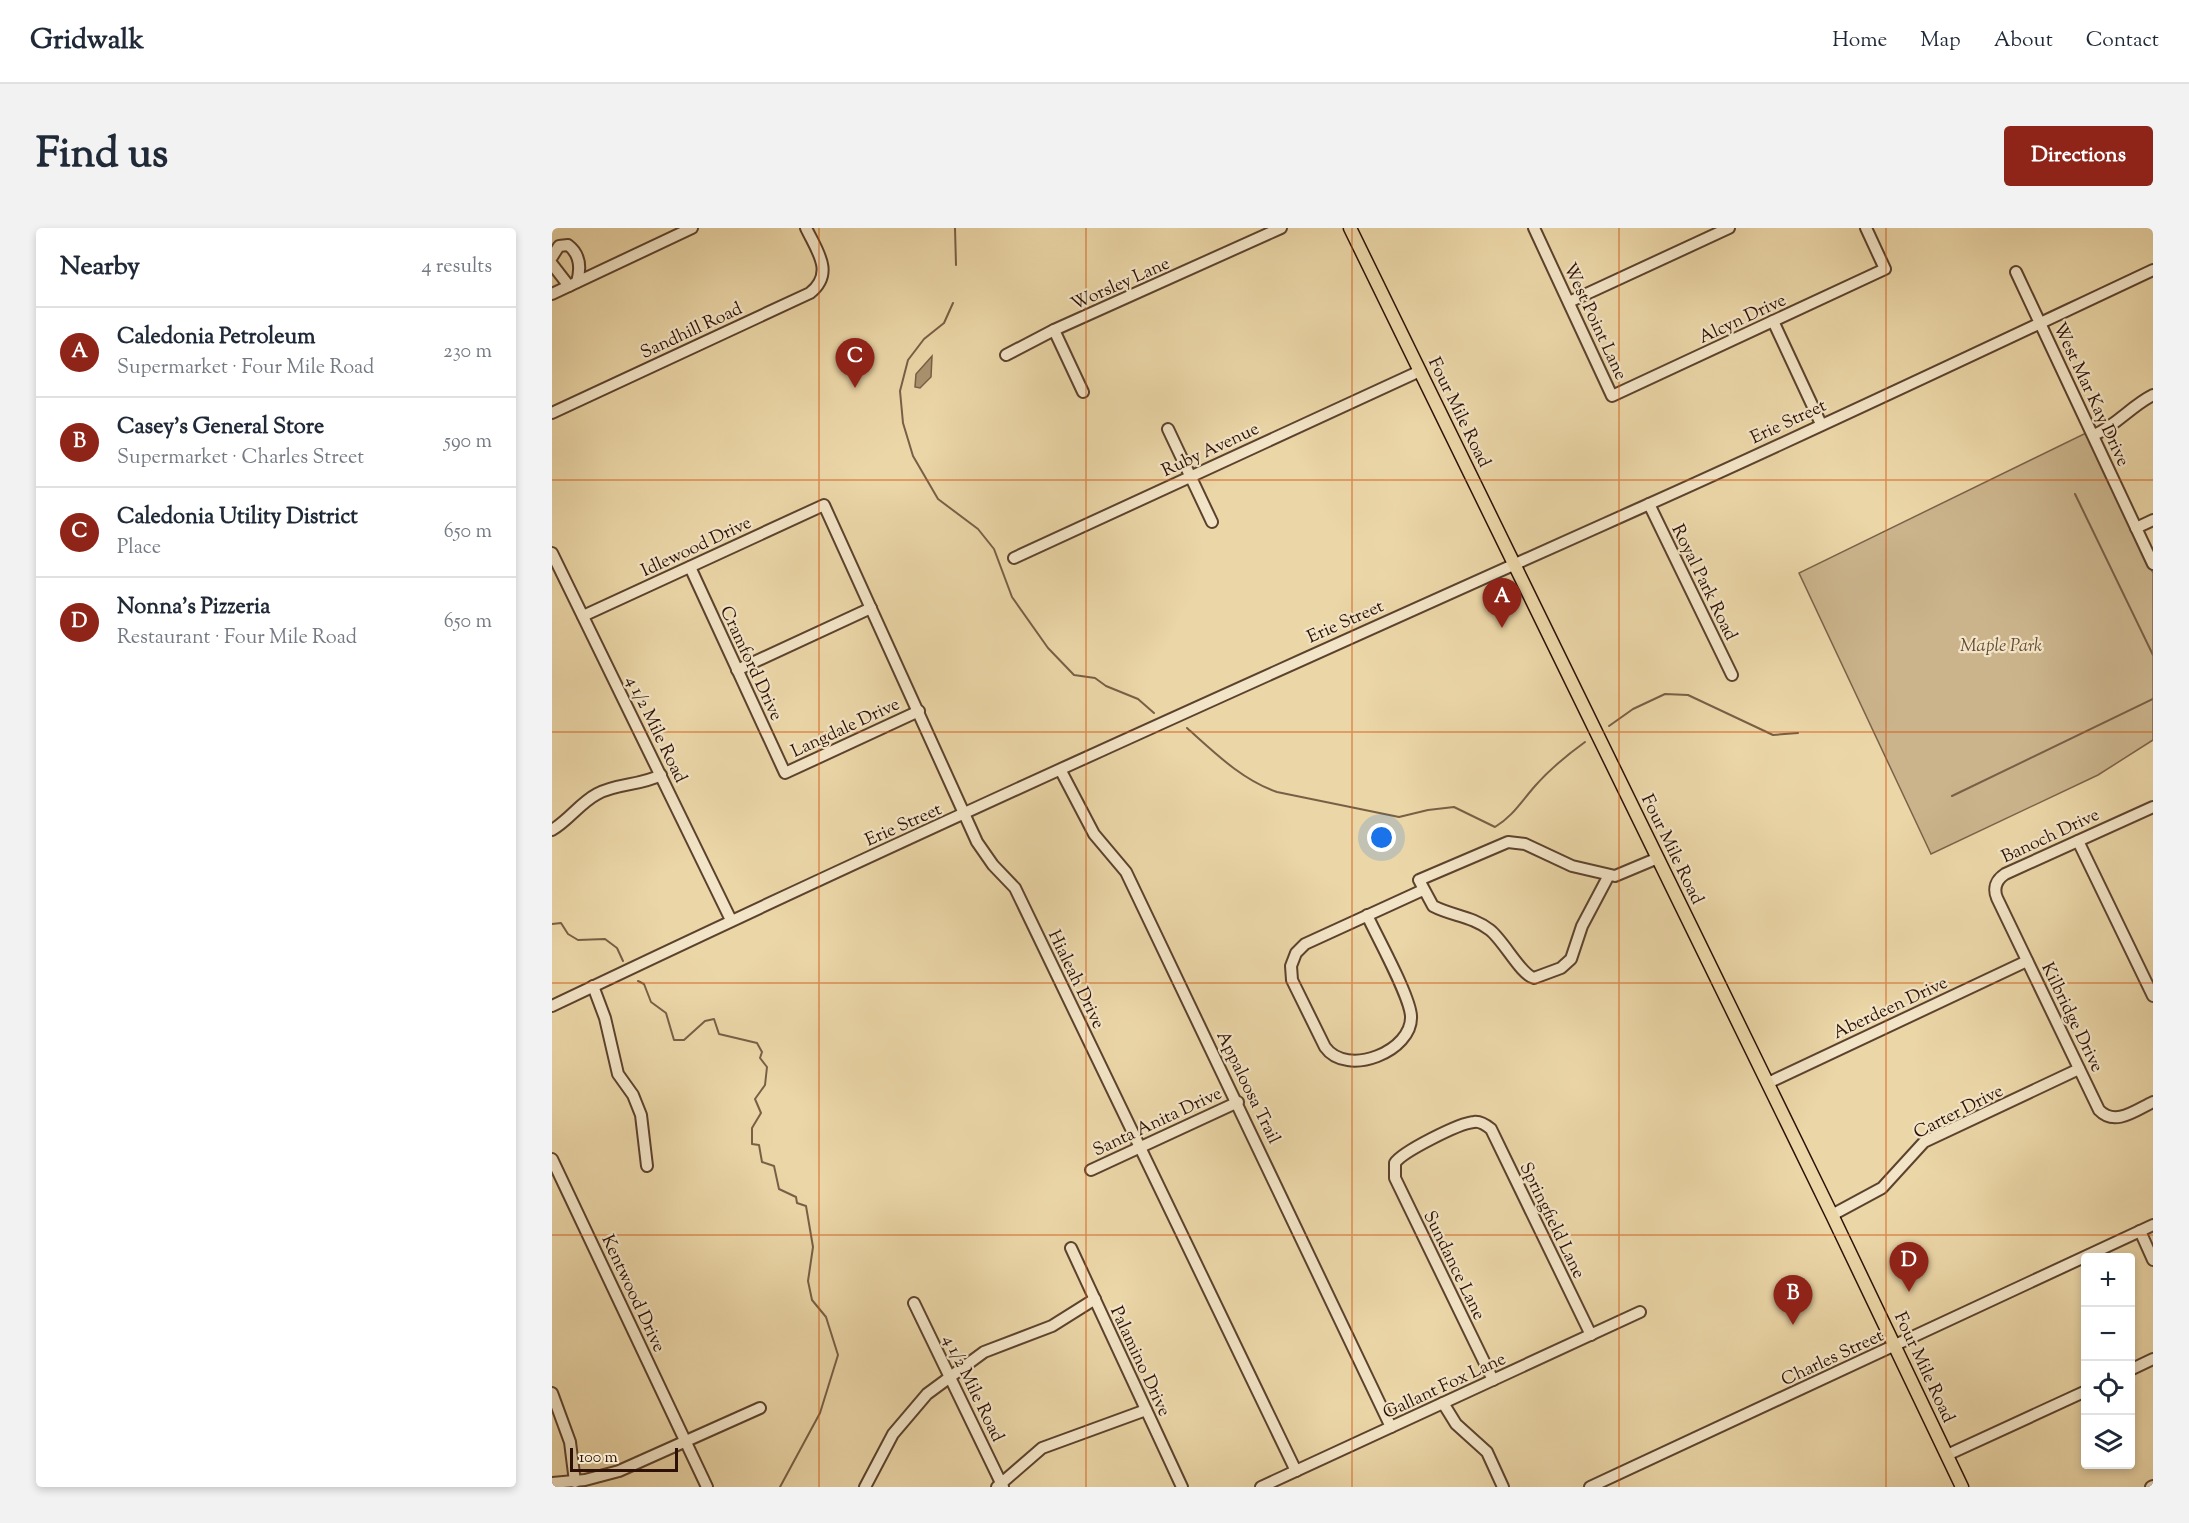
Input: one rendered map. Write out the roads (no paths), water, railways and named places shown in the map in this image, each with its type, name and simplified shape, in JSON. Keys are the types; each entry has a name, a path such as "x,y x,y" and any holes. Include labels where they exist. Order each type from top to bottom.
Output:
{"main road":[{"name":"Four Mile Road","path":"1350,228 1896,1346 1962,1487"}],"street":[{"name":"Sandhill Road","path":"552,413 810,293 823,276 823,260 806,228"},
{"name":"Worsley Lane","path":"1006,355 1054,330 1281,228"},
{"name":"West Point Lane","path":"1534,228 1612,396"},
{"path":"1569,302 1729,228"},
{"name":"Alcyn Drive","path":"1612,396 1885,269 1866,228"},
{"path":"552,294 672,232 690,229"},
{"path":"552,257 559,246 568,245 573,249 579,265 573,284"},
{"path":"552,264 573,284"},
{"name":"Erie Street","path":"552,1006 731,920 1514,563 1649,504 2153,270"},
{"name":"West Mar Kay Drive","path":"2016,272 2153,564"},
{"path":"1773,321 1821,424"},
{"path":"1054,330 1083,392"},
{"name":"Ruby Avenue","path":"1014,558 1420,371"},
{"path":"2094,435 2116,423 2153,395"},
{"path":"1168,429 1212,522"},
{"name":"Royal Park Road","path":"1649,504 1732,675"},
{"name":"Idlewood Drive","path":"583,616 824,505"},
{"name":"Hialeah Drive","path":"824,505 985,856 1015,888 1296,1471"},
{"path":"2136,528 2153,520"},
{"name":"4 1/2 Mile Road","path":"552,553 731,920"},
{"name":"Cramford Drive","path":"690,567 785,773"},
{"path":"737,670 871,608"},
{"name":"Langdale Drive","path":"785,773 919,711"},
{"name":"Appaloosa Trail","path":"1060,771 1094,834 1126,872 1238,1102 1391,1427"},
{"path":"552,830 599,793 622,786 643,784 661,775"},
{"name":"Banoch Drive","path":"2005,915 1995,894 1998,880 2078,840 2153,807"},
{"path":"2078,840 2153,996"},
{"path":"1367,915 1409,1006 1411,1024 1400,1043 1364,1060 1352,1062 1335,1058 1325,1047 1292,980 1291,966 1296,954 1305,944 1367,915 1421,885 1508,842 1525,844 1572,866 1609,875 1623,874 1658,858"},
{"path":"1421,885 1433,906 1467,916 1490,930 1509,949 1524,974 1534,978 1552,972 1571,960 1582,926 1609,875"},
{"name":"Kilbridge Drive","path":"2005,915 2099,1110 2108,1117 2122,1117 2153,1102"},
{"name":"Aberdeen Drive","path":"1768,1083 2027,961"},
{"path":"593,986 605,1018 618,1074 633,1095 641,1115 647,1166"},
{"name":"Carter Drive","path":"1832,1215 1882,1188 1924,1142 2079,1069"},
{"name":"Santa Anita Drive","path":"1091,1170 1238,1102"},
{"name":"Sundance Lane","path":"1483,1118 1457,1128 1390,1162 1395,1178 1493,1380"},
{"name":"Springfield Lane","path":"1483,1118 1493,1133 1591,1335"},
{"name":"Kentwood Drive","path":"552,1159 707,1487"},
{"name":"Charles Street","path":"1590,1487 1603,1484 2153,1225"},
{"path":"2140,1232 2153,1260"},
{"name":"Palamino Drive","path":"1071,1248 1182,1487"},
{"path":"865,1487 902,1419 927,1394 984,1352 1052,1326 1095,1299"},
{"name":"4 1/2 Mile Road","path":"914,1303 1000,1485"},
{"name":"Gallant Fox Lane","path":"1261,1487 1640,1312"},
{"path":"2135,1368 2153,1359"},
{"path":"552,1393 570,1442 575,1482"},
{"path":"1947,1455 2081,1393"},
{"path":"1443,1403 1456,1424 1487,1452 1503,1487"},
{"path":"552,1483 575,1482 619,1471 760,1408"},
{"path":"1000,1485 1030,1456 1057,1440 1146,1410"}],"waterway":[{"path":"955,228 956,265"},
{"path":"953,303 944,323 924,339 908,360 900,391 903,423 913,456 938,499 978,529 994,549 1012,597 1048,648 1074,675 1095,678 1106,686 1138,699 1154,713"},
{"path":"2075,494 2153,655"},
{"path":"1609,726 1633,709 1665,694 1688,695 1773,735 1798,733"},
{"path":"1952,796 2153,699"},
{"path":"1187,728 1241,773 1277,792 1399,817 1454,807 1495,827 1512,813 1553,768 1585,742"},
{"path":"552,924 561,923 568,934 578,940 605,939 617,948 623,961"},
{"path":"638,981 644,984 651,1002 666,1013 674,1040 684,1040 705,1021 714,1019 719,1034 757,1043 762,1052 760,1058 767,1067 765,1085 755,1099 761,1113 752,1128 752,1144 759,1145 762,1162 774,1166 779,1189 796,1197 797,1203 806,1206 813,1247 808,1281 812,1300 826,1317 838,1355 820,1413 780,1487"}],"place":[{"name":"Caledonia Utility District","path":"855,388"},
{"name":"Caledonia Petroleum","path":"1502,628"},
{"name":"Nonna's Pizzeria","path":"1909,1292"},
{"name":"Casey's General Store","path":"1793,1325"}],"park label":[{"name":"Maple Park","path":"2001,645"}]}
